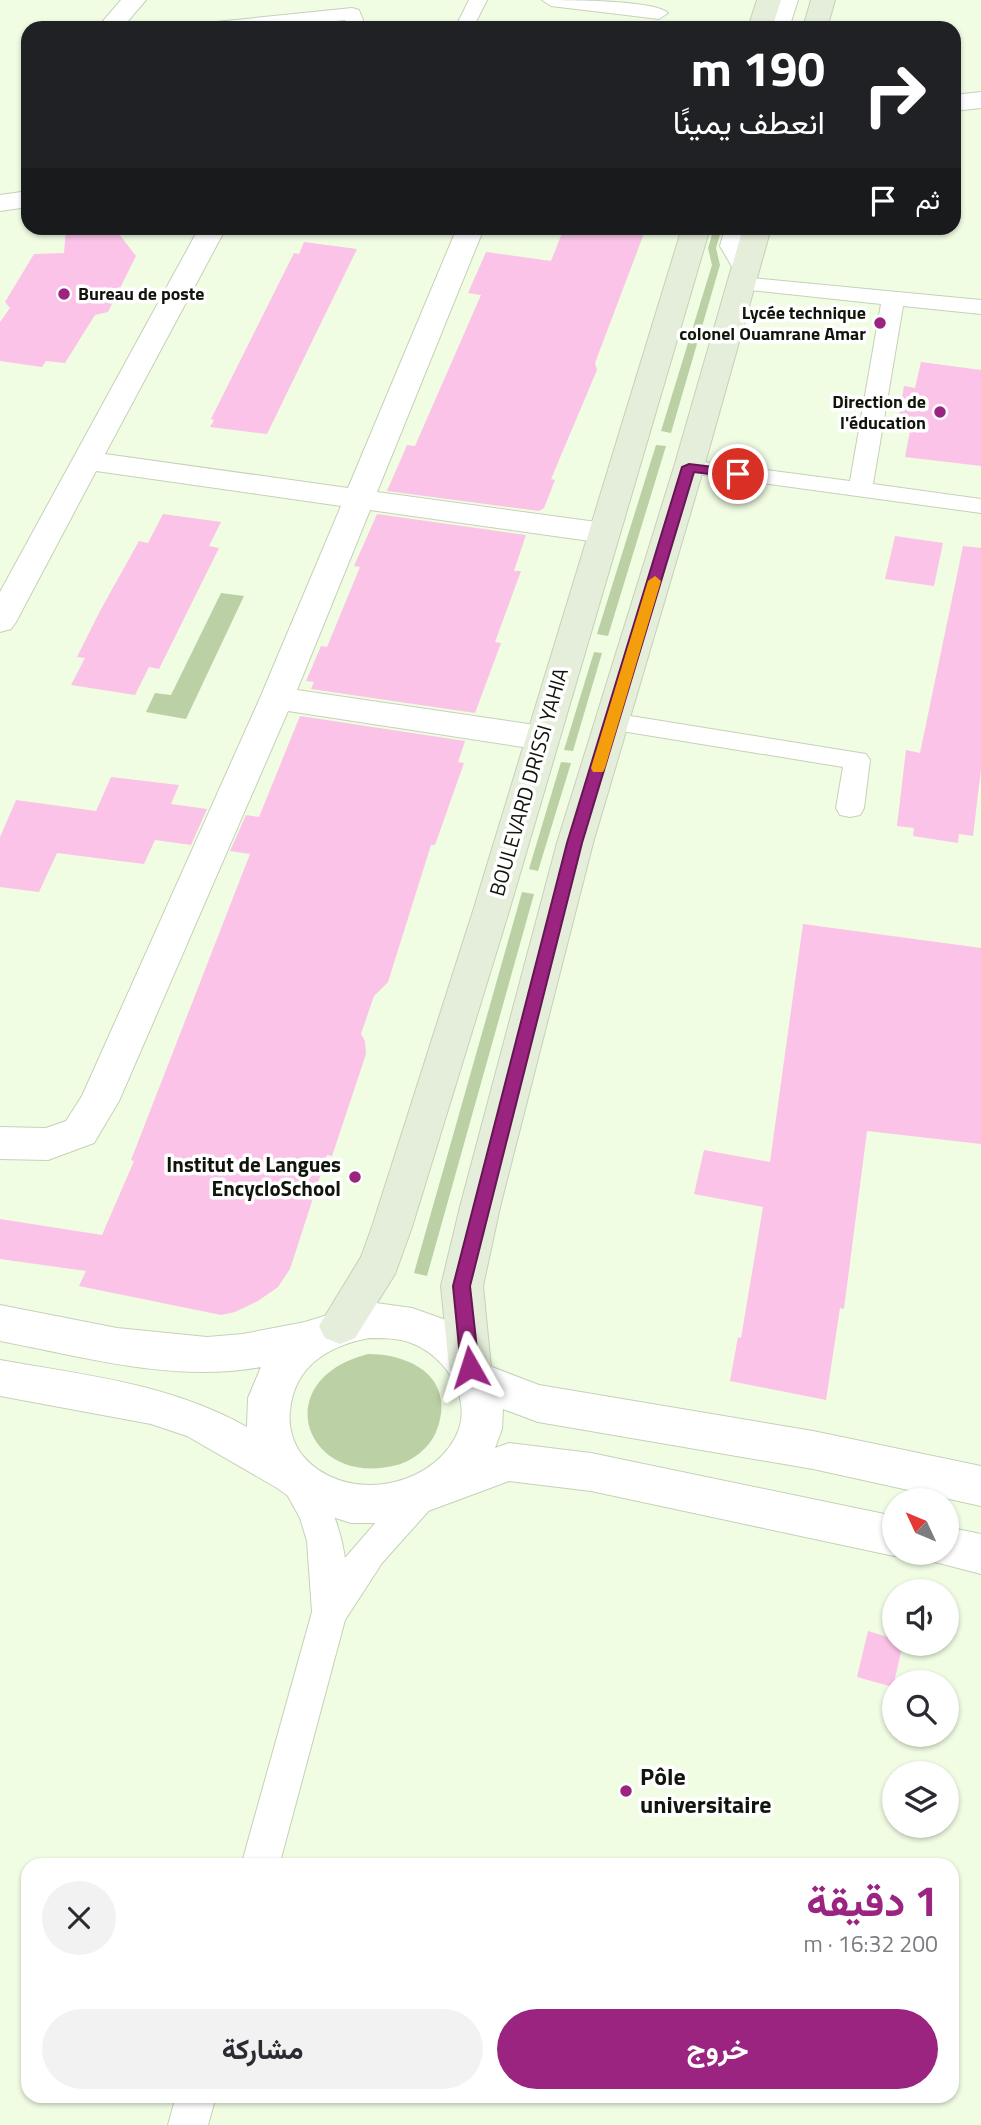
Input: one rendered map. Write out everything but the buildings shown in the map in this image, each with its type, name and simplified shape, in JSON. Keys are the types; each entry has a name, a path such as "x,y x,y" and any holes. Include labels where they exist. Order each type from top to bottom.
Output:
{"main road":[{"path":"762,21 769,0"},
{"path":"817,21 823,0"},
{"name":"BOULEVARD DRISSI YAHIA","path":"326,1332 380,1262 475,962 694,235"},
{"path":"473,1373 462,1286 575,843 689,467 755,235"}],"street":[{"path":"115,21 134,0"},
{"path":"779,21 786,0"},
{"path":"961,102 981,100"},
{"path":"0,203 21,201"},
{"path":"0,622 208,235"},
{"path":"0,1143 48,1144 80,1132 99,1101 277,698 468,235"},
{"path":"736,235 734,246 742,275"},
{"path":"88,461 604,533"},
{"path":"277,698 542,738"},
{"path":"0,1323 156,1350 232,1354 369,1320 399,1322 427,1331 452,1346 473,1373 481,1391 482,1416 475,1443 461,1466 430,1490"},
{"path":"294,1477 278,1458 268,1433 267,1406 275,1380 290,1357 326,1332"},
{"path":"473,1373 538,1404 813,1450 981,1486"},
{"path":"0,1378 151,1405 202,1423 321,1495 349,1504 380,1506 509,1462 591,1472 882,1533"},
{"path":"959,1549 981,1554"}],"lane":[{"path":"468,21 478,0"},
{"path":"551,0 659,13"},
{"path":"284,21 352,14 354,21"},
{"path":"742,275 893,299 981,307"},
{"path":"860,491 893,299"},
{"path":"689,467 981,506"},
{"path":"612,722 857,760 850,808"},
{"path":"294,1477 316,1510 325,1534 330,1562 328,1616"},
{"path":"262,1858 328,1616 346,1581 375,1542 430,1490"},
{"path":"188,2125 194,2103"}],"green space":[{"path":"712,235 720,235 716,248 720,265 671,433 661,431 712,265 708,248"},
{"path":"656,445 666,446 608,636 597,634"},
{"path":"221,593 244,596 186,719 146,712 155,693 171,695"},
{"path":"594,652 602,653 573,751 564,750"},
{"path":"561,762 571,763 538,871 529,869"},
{"path":"522,892 534,894 427,1276 414,1273"},
{"path":"368,1354 385,1355 415,1365 436,1384 441,1398 441,1414 430,1443 420,1453 397,1465 365,1468 339,1461 320,1447 310,1428 308,1407 317,1386 336,1367"}],"slow traffic":[{"path":"598,768 655,581"}],"place":[{"name":"Bureau de poste","path":"64,294"},
{"name":"Lycée technique colonel Ouamrane Amar","path":"880,323"},
{"name":"Direction de l'éducation","path":"940,412"},
{"name":"Institut de Langues EncycloSchool","path":"355,1177"},
{"name":"Pôle universitaire","path":"626,1791"}],"route":[{"path":"470,1367 462,1286 575,843 689,467 738,474"}]}
